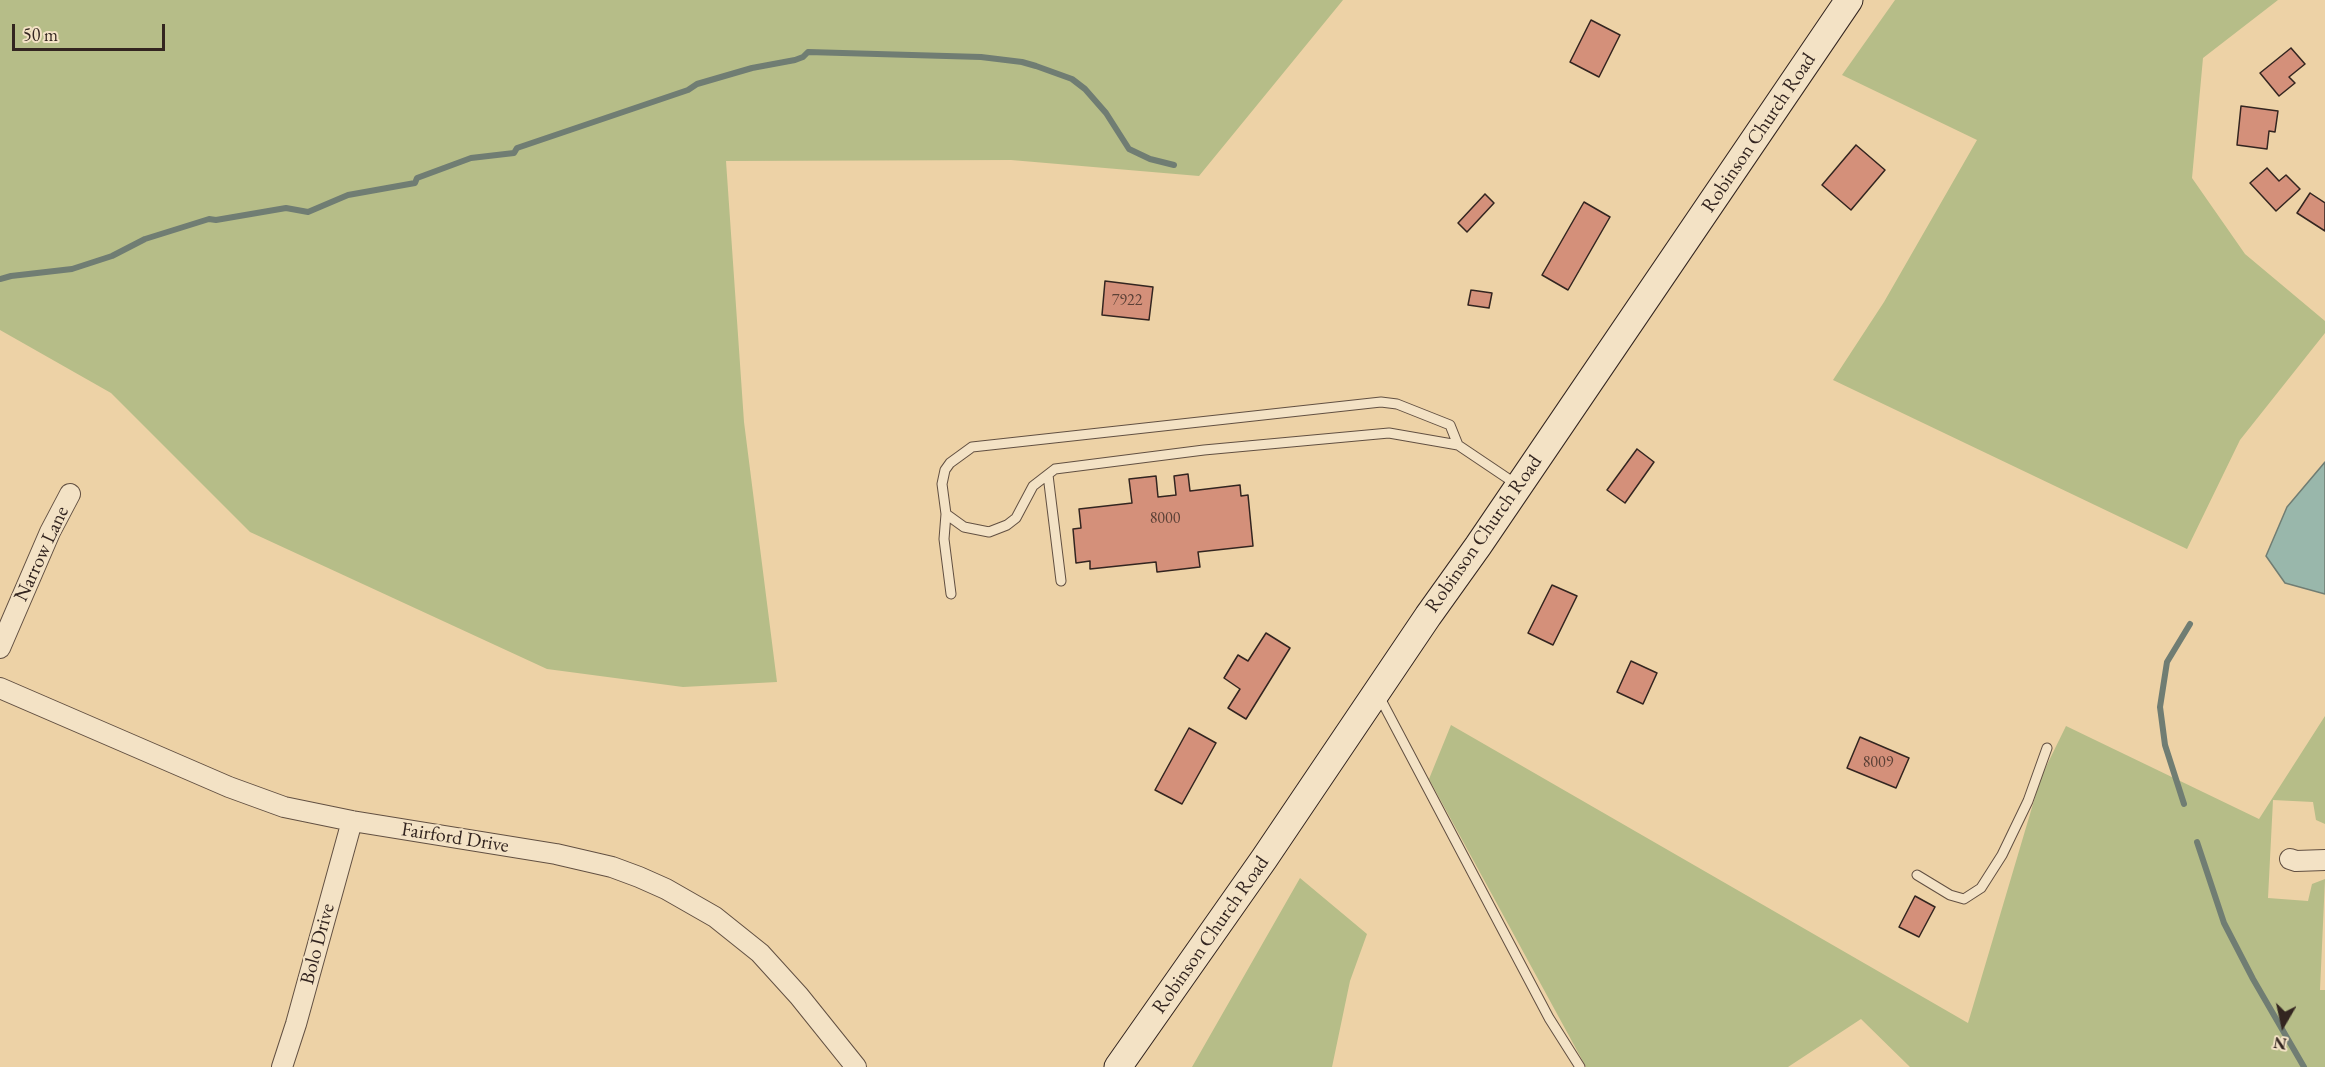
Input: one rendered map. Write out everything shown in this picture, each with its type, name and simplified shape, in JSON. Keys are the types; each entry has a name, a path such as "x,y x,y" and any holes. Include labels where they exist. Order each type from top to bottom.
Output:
{"street":[{"name":"Robinson Church Road","path":"1118,1067 1264,859 1850,0"},
{"name":"Narrow Lane","path":"0,648 50,532 70,494"},
{"name":"Fairford Drive","path":"0,688 256,798 313,814 584,860 621,870 666,889 715,917 760,953 799,996 856,1067"},
{"name":"Bolo Drive","path":"282,1067 352,821"},
{"path":"2290,859 2296,861 2325,860"}],"lane":[{"path":"951,594 944,538 946,514 942,484 945,470 958,455 972,447 1381,402 1397,404 1450,425 1458,445"},
{"path":"946,514 964,527 989,532 1016,518 1033,486 1054,469 1374,433 1420,437 1430,441 1458,445 1518,485"},
{"path":"1048,475 1060,581"},
{"path":"1377,691 1549,1018 1580,1067"},
{"path":"1917,874 1950,895 1964,899 1982,888 2002,855 2028,801 2047,748"}],"green space":[{"path":"0,0 1343,0 1199,176 1011,160 726,161 744,422 777,682 683,687 547,669 250,532 111,393 0,330"},
{"path":"1895,0 2278,0 2203,58 2192,178 2245,254 2325,321 2325,333 2240,440 2187,549 1833,380 1884,302 1977,140 1842,75"},
{"path":"2325,716 2325,824 2316,820 2313,802 2273,800 2268,898 2308,901 2312,884 2325,879 2320,990 2325,990 2325,1067 1910,1067 1861,1019 1788,1067 1586,1067 1429,779 1451,725 1968,1023 2041,777 2066,726 2259,819"},
{"path":"1300,878 1367,934 1350,981 1332,1067 1192,1067"}],"shaded area":[{"path":"2325,462 2325,594 2285,583 2266,556 2287,507"}],"building":[{"path":"1591,20 1620,35 1599,77 1570,62"},
{"path":"2291,48 2305,64 2289,77 2295,83 2279,96 2260,73"},
{"path":"2241,106 2278,111 2275,132 2269,131 2267,149 2237,145"},
{"path":"1856,145 1885,170 1851,210 1822,185"},
{"path":"2267,168 2279,181 2286,175 2300,189 2276,211 2250,183"},
{"path":"2310,193 2325,203 2325,231 2297,213"},
{"path":"1485,194 1494,203 1467,232 1458,223"},
{"path":"1584,202 1610,217 1568,290 1542,275"},
{"path":"1105,281 1153,287 1149,320 1102,315"},
{"path":"1471,290 1492,293 1489,308 1468,305"},
{"path":"1637,449 1654,462 1625,503 1607,490"},
{"path":"1188,474 1190,491 1240,485 1241,496 1248,495 1253,546 1198,552 1200,567 1157,572 1156,562 1090,569 1090,561 1076,563 1073,529 1081,528 1079,509 1132,503 1129,479 1156,476 1158,497 1176,495 1174,476"},
{"path":"1552,585 1577,596 1553,645 1528,633"},
{"path":"1266,633 1290,648 1246,719 1228,708 1240,689 1224,678 1238,655 1248,661"},
{"path":"1631,661 1657,673 1643,704 1617,692"},
{"path":"1189,728 1216,743 1182,804 1155,790"},
{"path":"1860,737 1909,758 1896,788 1847,768"},
{"path":"1915,896 1935,907 1919,937 1899,927"}],"waterway":[{"path":"0,279 72,269 112,256 145,239 209,219 216,220 286,208 308,212 348,195 415,183 417,178 471,158 514,153 517,148 688,90 697,84 752,68 795,60 808,52 981,57 1036,66 1072,79 1085,89 1106,113 1129,149 1150,159 1174,165"},
{"path":"2184,804 2165,745 2160,707 2167,662 2190,624"},
{"path":"2197,842 2224,923 2253,979 2304,1067"}]}
